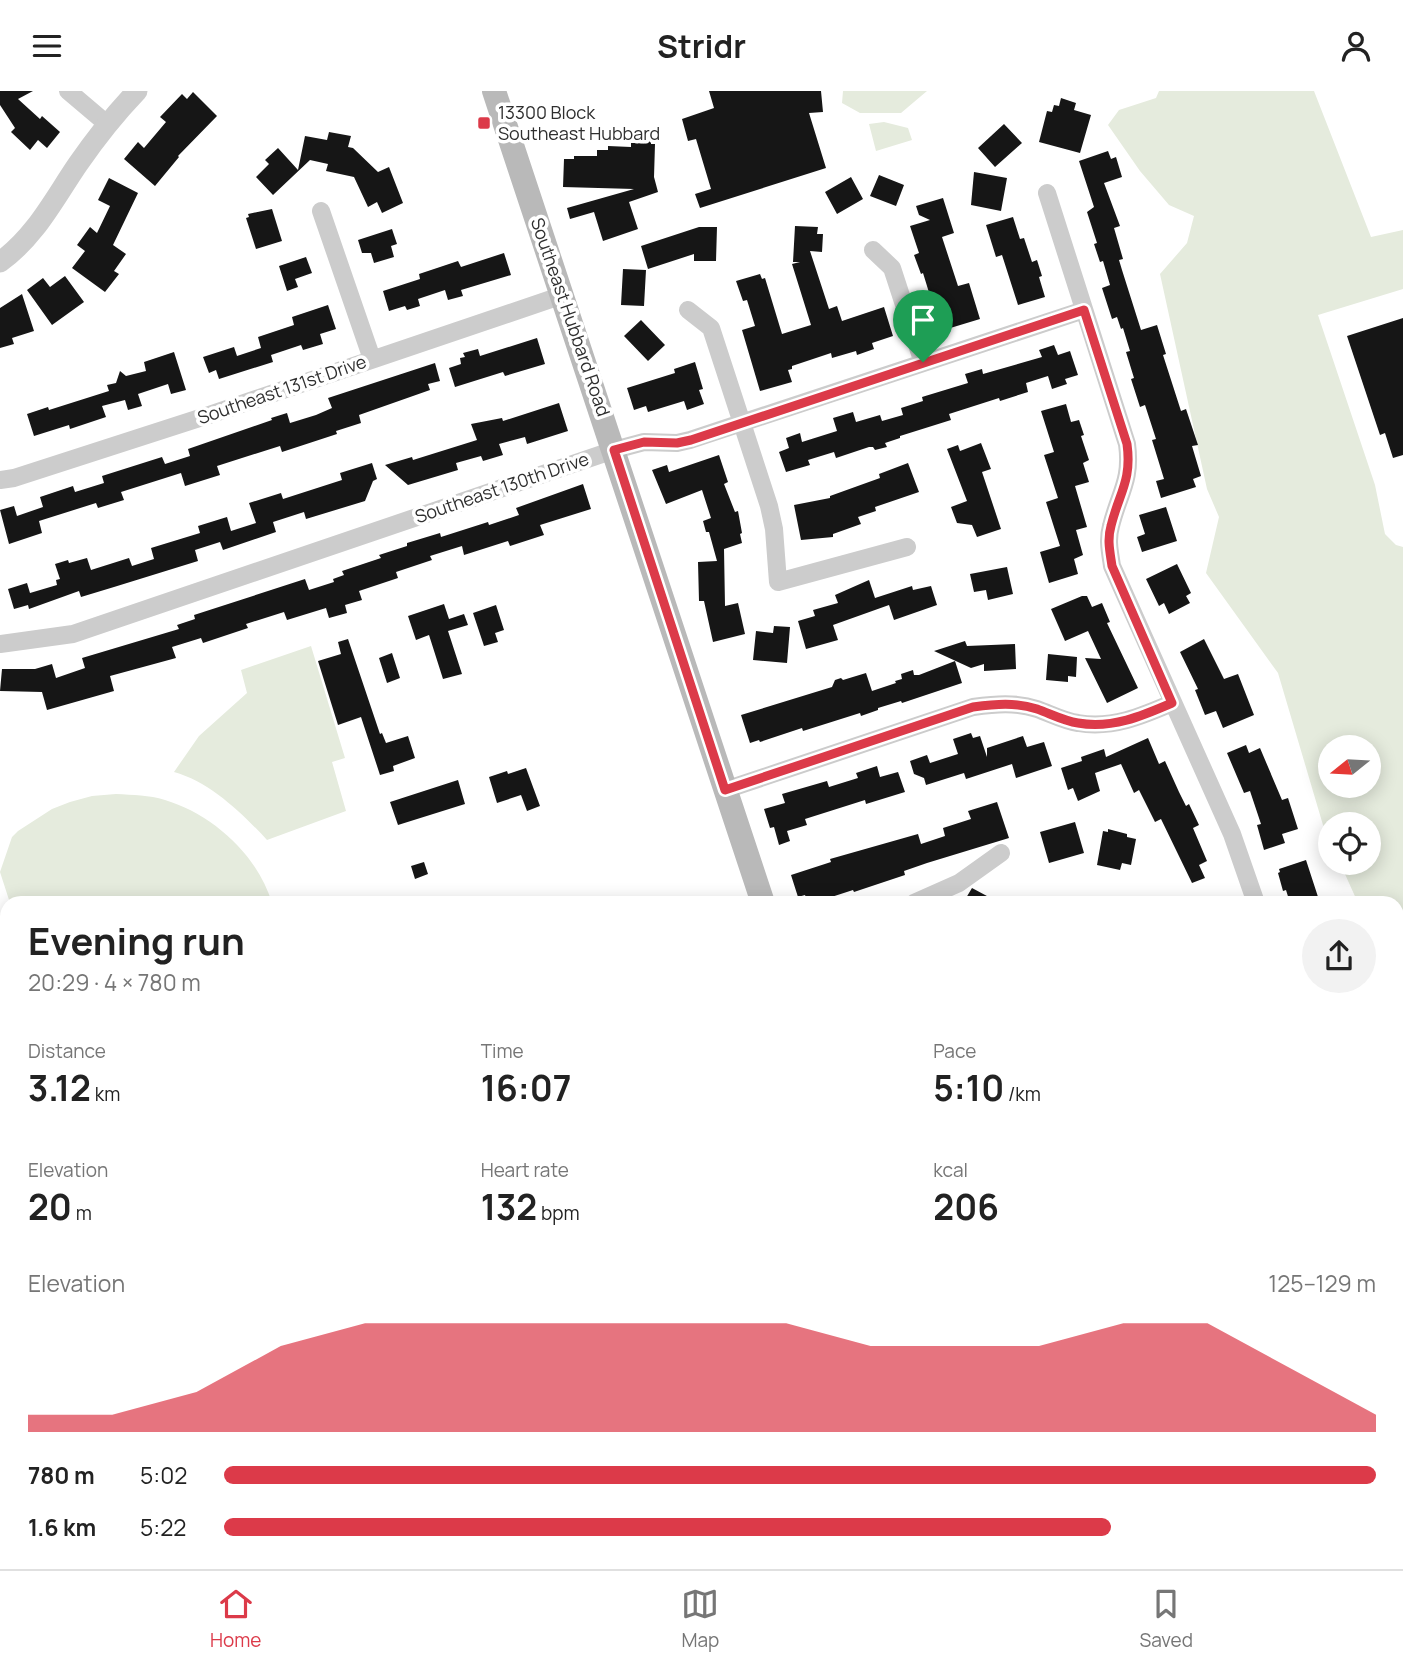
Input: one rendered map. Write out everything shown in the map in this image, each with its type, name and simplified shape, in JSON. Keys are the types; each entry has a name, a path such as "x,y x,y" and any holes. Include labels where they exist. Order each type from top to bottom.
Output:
{"main road":[{"name":"Southeast Hubbard Road","path":"494,91 761,896"}],"street":[{"path":"68,91 107,124"},
{"path":"0,262 22,244 40,223 107,124 137,91"},
{"path":"1046,193 1127,444 1130,464 1110,527 1108,545 1112,566 1232,834 1249,896"},
{"path":"321,211 372,359"},
{"path":"873,250 892,268 923,362"},
{"name":"Southeast 131st Drive","path":"0,480 14,478 209,415 563,295"},
{"path":"688,310 711,328 774,529 778,582 907,547"},
{"name":"Southeast 130th Drive","path":"0,644 72,634 614,450 644,442 677,443 691,440 1084,310"},
{"path":"725,790 973,707 1015,704 1077,723 1095,725 1139,717 1172,703"},
{"path":"932,896 959,883 1001,853"}],"shaded area":[{"path":"843,91 927,91 901,113 860,113 842,103"},
{"path":"1159,91 1314,91 1371,237 1403,230 1403,289 1318,315 1375,485 1385,534 1396,545 1403,547 1403,896 1355,896 1345,875 1381,875 1381,812 1319,812 1278,673 1206,573 1219,517 1207,489 1160,274 1187,243 1194,216 1169,205 1140,171 1108,125 1119,110 1156,98"},
{"path":"884,122 908,128 912,140 876,151 869,124"},
{"path":"311,646 345,758 332,762 346,811 267,840 236,809 213,791 174,772 199,736 247,693 241,670"},
{"path":"92,796 147,796 183,806 200,815 216,826 244,853 256,869 269,896 8,896 0,872 12,837 52,809"}],"building":[{"path":"0,91 33,91 18,99 40,119 42,116 60,132 47,148 38,140 30,150 11,132 15,128 0,105"},
{"path":"709,91 821,91 823,112 809,113 826,168 700,208 695,194 711,189 696,139 688,141 682,119 714,108"},
{"path":"193,92 217,116 178,156 155,186 124,159 138,142 144,148 166,122 160,117 182,94 187,99"},
{"path":"1061,98 1076,103 1074,110 1091,115 1080,153 1039,142 1047,111 1052,112 1054,105 1059,106"},
{"path":"1004,124 1022,143 995,167 978,148"},
{"path":"329,132 351,136 348,147 353,148 378,172 389,167 403,203 382,213 377,202 368,207 354,177 326,171 328,164 310,160 273,195 256,177 269,164 265,160 278,148 298,170 305,136 327,140"},
{"path":"636,140 651,140 651,144 655,144 654,177 658,192 629,202 638,229 603,241 594,212 570,219 567,208 634,189 563,187 564,159 597,156 597,150 608,150 608,146 631,147 631,143 636,143"},
{"path":"1108,151 1111,159 1116,157 1122,177 1104,183 1120,226 1114,228 1123,259 1119,260 1122,270 1141,330 1157,325 1166,354 1163,355 1181,411 1186,409 1198,445 1192,446 1201,476 1193,479 1196,487 1161,498 1156,481 1164,479 1152,440 1156,439 1145,405 1140,407 1131,379 1134,378 1126,352 1130,351 1123,328 1121,329 1117,317 1112,319 1102,288 1110,285 1103,261 1100,262 1094,244 1097,243 1087,212 1094,207 1079,161"},
{"path":"974,172 1007,178 1001,211 971,205"},
{"path":"879,175 904,185 896,206 870,196"},
{"path":"851,177 863,199 837,214 825,192"},
{"path":"109,178 138,193 113,245 126,254 114,271 119,274 105,292 72,268 85,251 77,245 90,227 97,233 110,206 98,200"},
{"path":"943,198 954,233 942,237 958,286 969,283 980,319 947,329 941,310 935,312 923,273 921,274 914,255 919,253 910,226 930,220 919,215 916,206"},
{"path":"272,209 282,241 256,249 246,218 249,217 248,214"},
{"path":"1013,217 1020,239 1024,238 1032,262 1037,260 1045,297 1018,305 1002,255 996,257 986,225"},
{"path":"795,226 818,227 817,234 823,234 822,252 810,251 829,309 837,306 842,321 884,307 893,336 872,343 874,349 857,355 856,351 832,358 831,353 792,366 792,369 788,370 792,382 760,391 742,330 755,326 747,300 743,301 736,281 760,274 762,279 765,278 782,334 811,325 792,264 800,262 793,262"},
{"path":"699,227 717,227 716,261 694,261 694,254 648,269 641,246"},
{"path":"392,229 397,244 391,246 394,257 374,263 371,253 362,253 358,240"},
{"path":"504,253 511,275 461,290 463,296 448,300 445,290 418,299 420,306 407,310 405,306 389,311 383,291 420,279 419,274 458,261 461,267"},
{"path":"306,257 312,273 295,279 298,287 287,291 279,266"},
{"path":"623,269 646,270 644,306 621,305"},
{"path":"65,276 84,302 52,325 27,290 43,278 50,287"},
{"path":"22,294 34,331 12,338 14,344 0,348 0,308"},
{"path":"328,305 336,329 320,334 323,344 303,350 301,345 271,355 273,362 219,379 216,370 209,373 203,357 234,347 237,356 261,348 258,337 294,325 292,317"},
{"path":"1403,318 1403,455 1393,458 1385,433 1380,435 1347,336"},
{"path":"641,320 665,345 648,361 624,336"},
{"path":"537,338 545,364 505,376 503,372 455,387 449,368 461,364 460,358 465,357 463,353 478,349 480,356"},
{"path":"1054,345 1058,355 1070,351 1078,375 1065,379 1067,384 1052,389 1048,376 1026,383 1028,392 949,414 951,420 900,436 885,443 887,447 875,450 869,447 836,458 834,452 808,460 810,465 786,472 779,452 789,448 786,438 800,433 802,442 837,431 833,418 853,412 856,422 880,415 882,421 903,415 901,408 923,401 922,397 968,383 965,374 982,369 983,374 1042,357 1039,350"},
{"path":"174,352 186,390 171,394 168,384 138,394 142,406 128,410 125,400 102,406 106,417 70,429 69,425 34,436 27,414 109,391 107,385 116,383 120,371 126,376 146,371 144,362"},
{"path":"695,362 703,389 699,390 704,404 687,410 684,401 648,412 646,406 634,410 627,388 675,373 674,369"},
{"path":"435,363 440,381 428,384 430,390 359,415 361,423 336,431 337,434 282,452 280,446 217,466 220,475 185,486 181,473 121,492 124,500 98,508 96,503 39,521 42,533 9,544 0,510 14,506 17,516 43,507 40,497 73,486 75,492 104,483 102,476 162,457 165,464 190,456 188,449 272,420 271,418 287,413 290,423 316,415 332,408 328,398"},
{"path":"559,403 568,431 527,444 525,437 499,444 503,455 483,461 481,456 456,463 458,470 408,485 385,465 412,457 413,460 477,440 471,424 502,418 503,421"},
{"path":"1066,404 1071,422 1079,420 1089,460 1083,463 1089,482 1075,486 1087,527 1076,530 1083,555 1074,559 1078,574 1049,583 1040,552 1060,546 1046,502 1058,498 1044,455 1054,452 1041,411"},
{"path":"981,443 991,469 982,472 1001,529 977,537 972,525 957,523 951,507 967,501 947,449 958,445 960,451"},
{"path":"719,455 728,482 724,484 735,512 738,511 742,533 742,543 724,549 725,606 738,603 745,634 713,642 704,601 699,601 698,562 717,561 703,521 711,518 702,490 666,504 652,470 667,465 669,472"},
{"path":"372,463 377,479 373,481 365,501 306,519 304,512 273,522 276,532 223,550 220,542 195,550 198,561 114,587 81,597 79,591 29,609 28,605 14,609 8,589 27,583 30,593 57,585 56,580 60,579 55,564 87,558 91,570 129,558 132,566 154,559 151,548 200,533 198,526 227,517 231,531 256,523 249,503 281,493 283,499 342,480 340,473"},
{"path":"908,463 919,492 875,507 876,511 858,517 861,524 833,534 833,537 801,540 794,505 830,498 880,478 879,474"},
{"path":"583,484 591,509 540,525 544,535 510,546 508,541 464,555 462,546 430,556 432,560 396,572 398,578 359,591 362,600 345,605 347,613 329,618 326,608 287,620 284,612 246,624 248,628 203,643 201,638 172,647 176,658 110,676 114,691 47,710 42,692 0,691 2,669 35,669 52,664 56,678 85,668 82,658 179,629 177,625 195,619 194,615 305,579 309,590 334,582 333,579 344,575 342,571 381,558 379,555 407,546 407,543 440,533 441,537 488,522 489,525 519,515 516,508"},
{"path":"1166,507 1177,541 1142,552 1137,537 1145,534 1139,515"},
{"path":"1177,564 1191,593 1186,596 1190,603 1169,614 1164,603 1159,606 1146,579"},
{"path":"1007,567 1013,594 988,600 986,590 974,592 970,574"},
{"path":"869,580 875,598 912,586 913,590 931,586 937,605 894,620 889,605 833,625 838,640 806,649 798,621 815,616 813,610 838,603 835,595"},
{"path":"1087,596 1092,607 1102,603 1110,622 1107,623 1138,688 1107,703 1085,658 1101,659 1088,631 1065,641 1051,609"},
{"path":"444,604 449,619 464,614 468,625 448,631 462,674 443,679 429,635 416,640 408,616"},
{"path":"496,605 504,630 495,633 498,642 484,646 473,613"},
{"path":"774,626 790,627 787,663 753,660 756,631 773,633"},
{"path":"348,639 380,734 382,733 386,743 408,736 415,758 393,766 394,771 380,775 361,717 338,725 318,661 341,654 338,642"},
{"path":"1204,639 1224,679 1238,674 1254,715 1223,728 1216,711 1205,715 1195,690 1198,689 1180,652"},
{"path":"965,641 967,646 1015,644 1016,669 984,671 984,664 971,668 934,651"},
{"path":"392,653 400,678 387,683 379,658"},
{"path":"1048,654 1077,657 1076,677 1068,676 1068,682 1046,680"},
{"path":"955,661 962,683 878,708 861,716 860,713 803,731 802,728 750,743 741,715 832,687 835,680 841,678 843,680 866,673 872,691 896,683 895,681 902,679 901,674 913,670 914,675 919,675"},
{"path":"971,733 973,738 980,736 987,757 987,748 1023,736 1027,747 1044,742 1052,766 1016,778 1012,764 966,779 964,773 926,785 924,778 914,774 910,761 927,755 930,763 958,754 953,739"},
{"path":"1148,738 1159,764 1165,761 1186,806 1189,804 1199,825 1193,828 1207,861 1199,865 1205,878 1192,883 1161,819 1155,822 1139,790 1134,793 1121,764 1095,773 1100,791 1078,801 1073,788 1068,790 1061,768 1104,749 1106,757"},
{"path":"1246,745 1249,753 1260,748 1282,800 1288,798 1298,829 1282,834 1285,843 1264,850 1257,825 1261,824 1250,791 1244,793 1227,753"},
{"path":"877,766 880,777 898,772 905,792 866,804 865,800 805,819 807,825 787,831 790,841 779,845 774,827 770,828 764,809 785,803 782,794 827,781 829,787 858,778 856,773"},
{"path":"526,768 540,806 527,811 521,795 497,803 489,777"},
{"path":"458,780 465,804 398,825 390,802"},
{"path":"997,802 1009,838 904,871 905,875 854,892 853,890 835,896 798,896 791,875 831,862 830,859 918,834 921,844 945,836 943,828 971,819 968,811"},
{"path":"1075,822 1084,853 1049,863 1040,832"},
{"path":"1108,829 1136,839 1131,865 1122,863 1120,870 1097,865 1103,831 1108,832"},
{"path":"1306,860 1318,896 1288,896 1286,890 1283,891 1279,869"},
{"path":"424,862 428,874 415,879 411,866"},
{"path":"972,888 987,896 967,896"}],"place":[{"name":"13300 Block Southeast Hubbard","path":"484,123"}],"route":[{"path":"1084,310 1127,444 1130,464 1110,527 1108,545 1112,566 1172,703 1139,717 1095,725 1077,723 1015,704 997,703 973,707 725,790 614,450 644,442 677,443 691,440 923,362 1084,310"}]}
